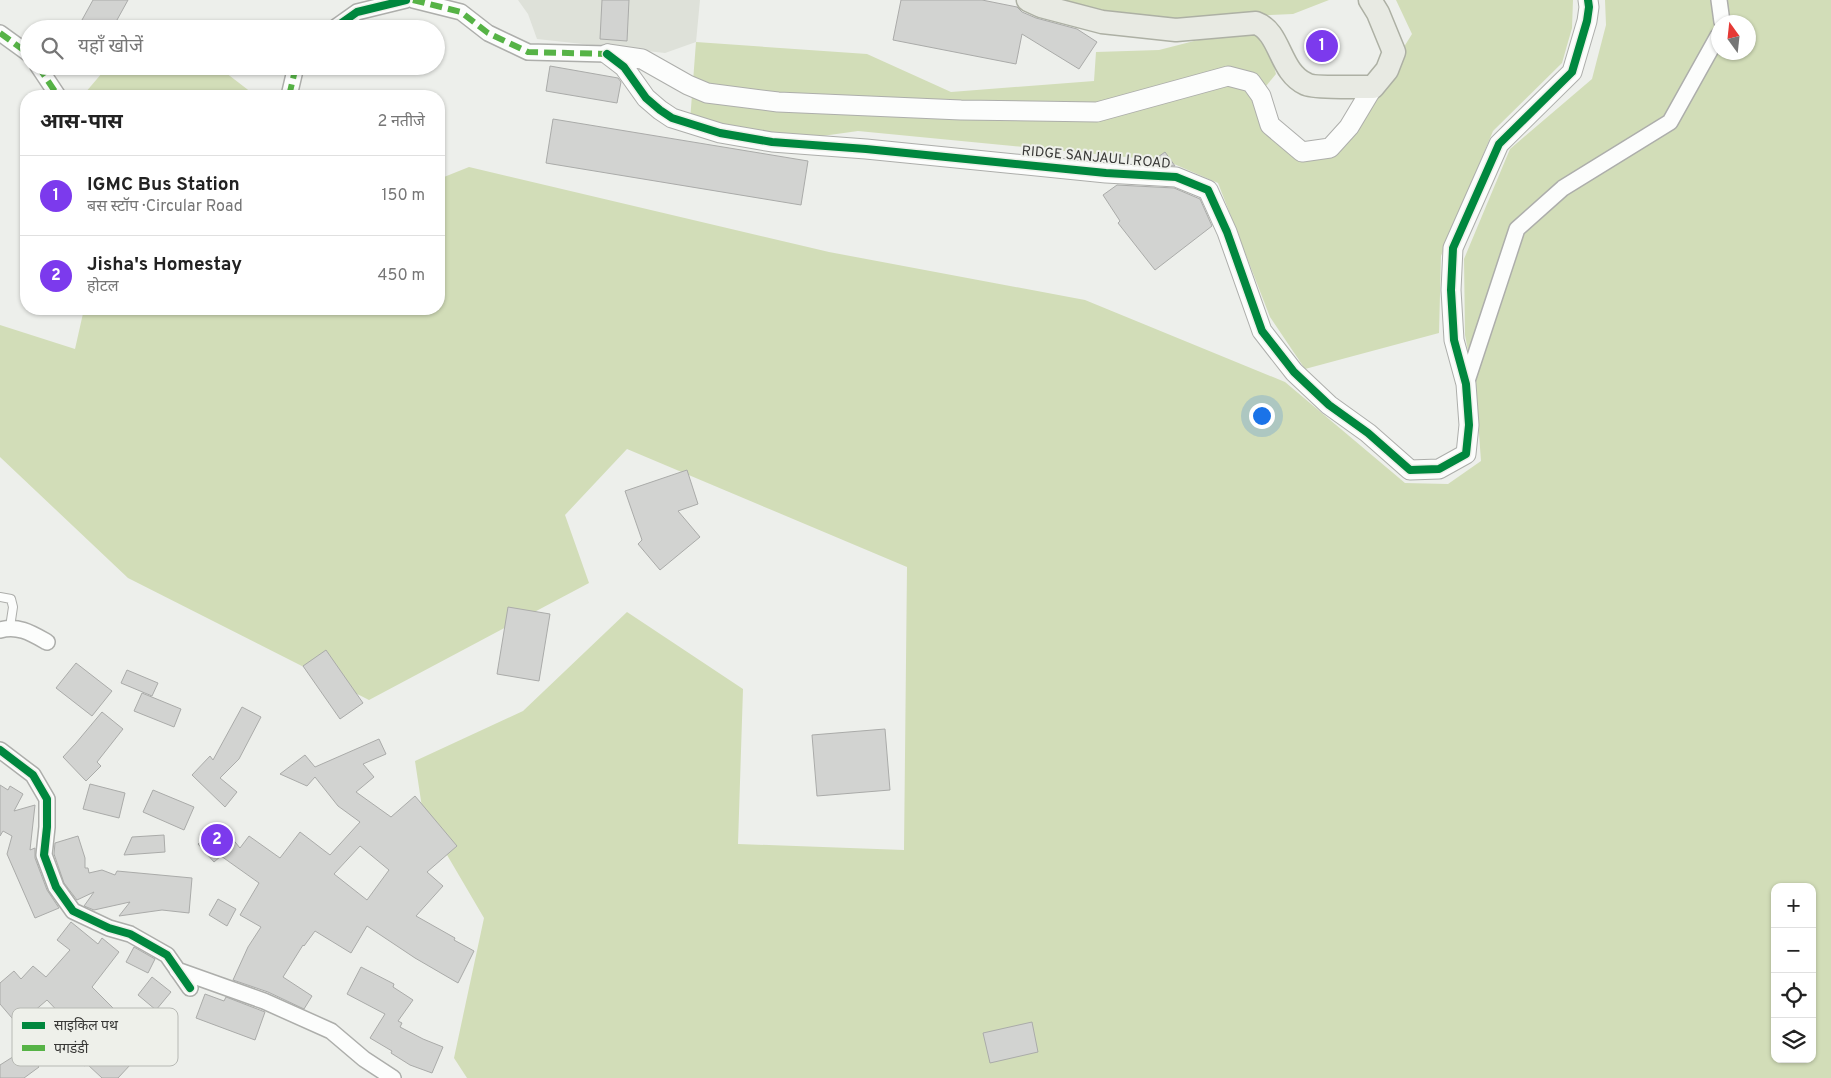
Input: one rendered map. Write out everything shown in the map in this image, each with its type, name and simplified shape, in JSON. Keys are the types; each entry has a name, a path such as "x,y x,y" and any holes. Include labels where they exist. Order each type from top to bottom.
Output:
{"main road":[{"path":"1028,0 1041,6 1102,22 1176,30 1256,23 1264,25 1269,30 1288,69 1307,85 1373,87 1387,70 1394,52 1378,13 1370,0"}],"street":[{"path":"346,20 357,12 406,0"},
{"path":"413,0 461,12 488,33 528,52 607,54 642,59 688,85 707,93 778,102 961,110 1097,112 1228,76 1250,82 1261,96 1270,125 1302,152 1330,148 1349,127 1373,87"},
{"name":"RIDGE SANJAULI ROAD","path":"607,54 624,67 646,98 660,110 672,118 720,133 772,142 866,148 1106,173 1176,177 1208,190 1228,232 1262,331 1294,372 1329,405 1368,434 1410,470 1439,470 1466,454 1469,425 1466,384 1454,340 1451,290 1453,248 1499,144 1572,72 1586,21 1589,7 1588,0"},
{"path":"1719,0 1721,15"},
{"path":"0,33 20,47"},
{"path":"1466,384 1517,229 1564,188 1670,122 1711,49"},
{"path":"44,75 54,90"},
{"path":"290,90 294,75"},
{"path":"5,629 23,629 47,642"},
{"path":"0,750 33,775 48,799 44,856 56,887 72,911 109,928 130,934 167,955 190,988"},
{"path":"177,970 264,1001 331,1031 364,1059 393,1078"}],"lane":[{"path":"0,597 12,599 13,607 5,629"}],"shaded area":[{"path":"518,0 700,0 696,42 665,53 537,39 528,14"}],"green space":[{"path":"1057,0 1329,0 1293,14 1103,23"},
{"path":"1396,0 1573,0 1572,28 1562,63 1493,131 1441,256 1439,333 1305,369 1270,317 1218,183 1167,161 858,131 765,144 690,121 696,42 867,54 951,92 1094,81 1096,52 1159,50 1241,29 1267,40 1276,74 1253,102 1267,135 1303,160 1336,156 1412,34"},
{"path":"1605,0 1831,0 1831,1078 467,1078 454,1058 484,918 423,814 415,761 523,711 627,612 743,689 738,844 904,850 907,567 627,449 565,515 589,583 369,700 128,578 0,457 0,325 75,349 83,315 445,315 445,177 469,167 829,252 1085,300 1285,382 1405,483 1448,484 1481,461 1476,393 1465,335 1464,259 1510,149 1592,79 1606,25"},
{"path":"100,75 229,75 248,90 88,90"}],"building":[{"path":"93,0 128,0 117,20 82,20"},
{"path":"602,0 629,0 627,41 600,39"},
{"path":"901,0 982,0 1017,7 1022,12 1036,18 1077,29 1097,42 1079,69 1022,34 1016,64 893,40"},
{"path":"550,66 618,78 621,82 617,103 546,91"},
{"path":"553,119 808,161 801,205 546,163"},
{"path":"1165,152 1175,166 1148,164"},
{"path":"1117,185 1174,188 1200,199 1212,226 1155,270 1118,223 1120,221 1103,195"},
{"path":"687,470 698,504 678,511 700,537 660,570 638,544 642,540 625,491"},
{"path":"508,607 550,614 539,681 497,674"},
{"path":"326,650 363,703 340,719 303,666"},
{"path":"76,663 112,691 92,716 56,688"},
{"path":"127,670 158,683 152,696 121,683"},
{"path":"142,693 181,709 174,727 134,711"},
{"path":"242,707 261,717 239,759 220,778 237,792 225,807 192,775 210,756 213,760"},
{"path":"102,712 123,729 97,762 101,766 86,781 63,757"},
{"path":"885,729 890,790 817,796 812,735"},
{"path":"379,739 386,754 363,764 374,777 356,792 391,817 415,796 457,846 427,872 443,886 416,916 474,951 458,983 415,958 367,926 351,953 315,931 303,945 283,977 312,996 304,1009 268,992 233,980 248,947 261,927 240,915 259,883 221,856 214,862 198,844 221,825 240,848 249,836 280,858 300,832 330,855 360,822 338,806 315,777 307,786 280,774 305,755 315,767","holes":["360,846 389,870 367,900 334,874"]},
{"path":"90,784 125,793 119,818 83,809"},
{"path":"0,785 8,790 10,786 23,794 14,811 35,805 30,850 35,848 35,858 47,890 59,908 35,918 7,854 12,836 3,831 0,836"},
{"path":"153,790 194,807 184,830 143,812"},
{"path":"164,835 165,852 124,855 132,837"},
{"path":"78,836 85,858 85,868 88,868 89,873 102,870 115,875 117,871 192,878 189,913 162,910 119,916 130,902 94,910 84,906 94,892 77,900 64,883 54,854 55,843"},
{"path":"218,899 236,909 227,926 209,915"},
{"path":"71,922 98,944 102,938 119,952 92,987 113,1008 55,1008 47,1000 38,1008 12,1008 12,1018 0,1004 0,983 14,971 21,979 33,966 46,977 70,950 57,940"},
{"path":"134,947 155,959 148,973 126,962"},
{"path":"361,967 394,984 393,987 413,1000 398,1021 402,1023 400,1027 443,1047 432,1073 410,1065 391,1053 392,1051 370,1038 385,1014 347,994"},
{"path":"152,977 171,992 158,1008 154,1008 138,995"},
{"path":"205,994 224,1001 226,997 265,1012 255,1040 196,1018"},
{"path":"1032,1022 1038,1052 990,1063 983,1033"},
{"path":"12,1057 12,1066 39,1067 24,1078 0,1078 0,1065"},
{"path":"89,1066 129,1066 118,1078 102,1078"}],"marked path":[{"path":"413,0 461,12 488,33 528,52 607,54"},
{"path":"0,33 20,47"},
{"path":"44,75 54,90"},
{"path":"290,90 294,75"}],"cycle path":[{"path":"346,20 357,12 406,0"},
{"path":"607,54 624,67 646,98 660,110 672,118 720,133 772,142 866,149 1106,173 1176,177 1208,190 1227,232 1262,331 1294,372 1329,405 1368,433 1410,470 1439,469 1466,454 1469,425 1466,384 1454,340 1451,290 1453,248 1499,144 1572,72 1587,21 1588,0"},
{"path":"0,750 33,775 47,799 44,855 56,887 73,911 109,928 130,934 167,955 190,988"}],"place":[{"name":"IGMC Bus Station","path":"1322,46"},
{"name":"Jisha's Homestay","path":"217,840"}]}
